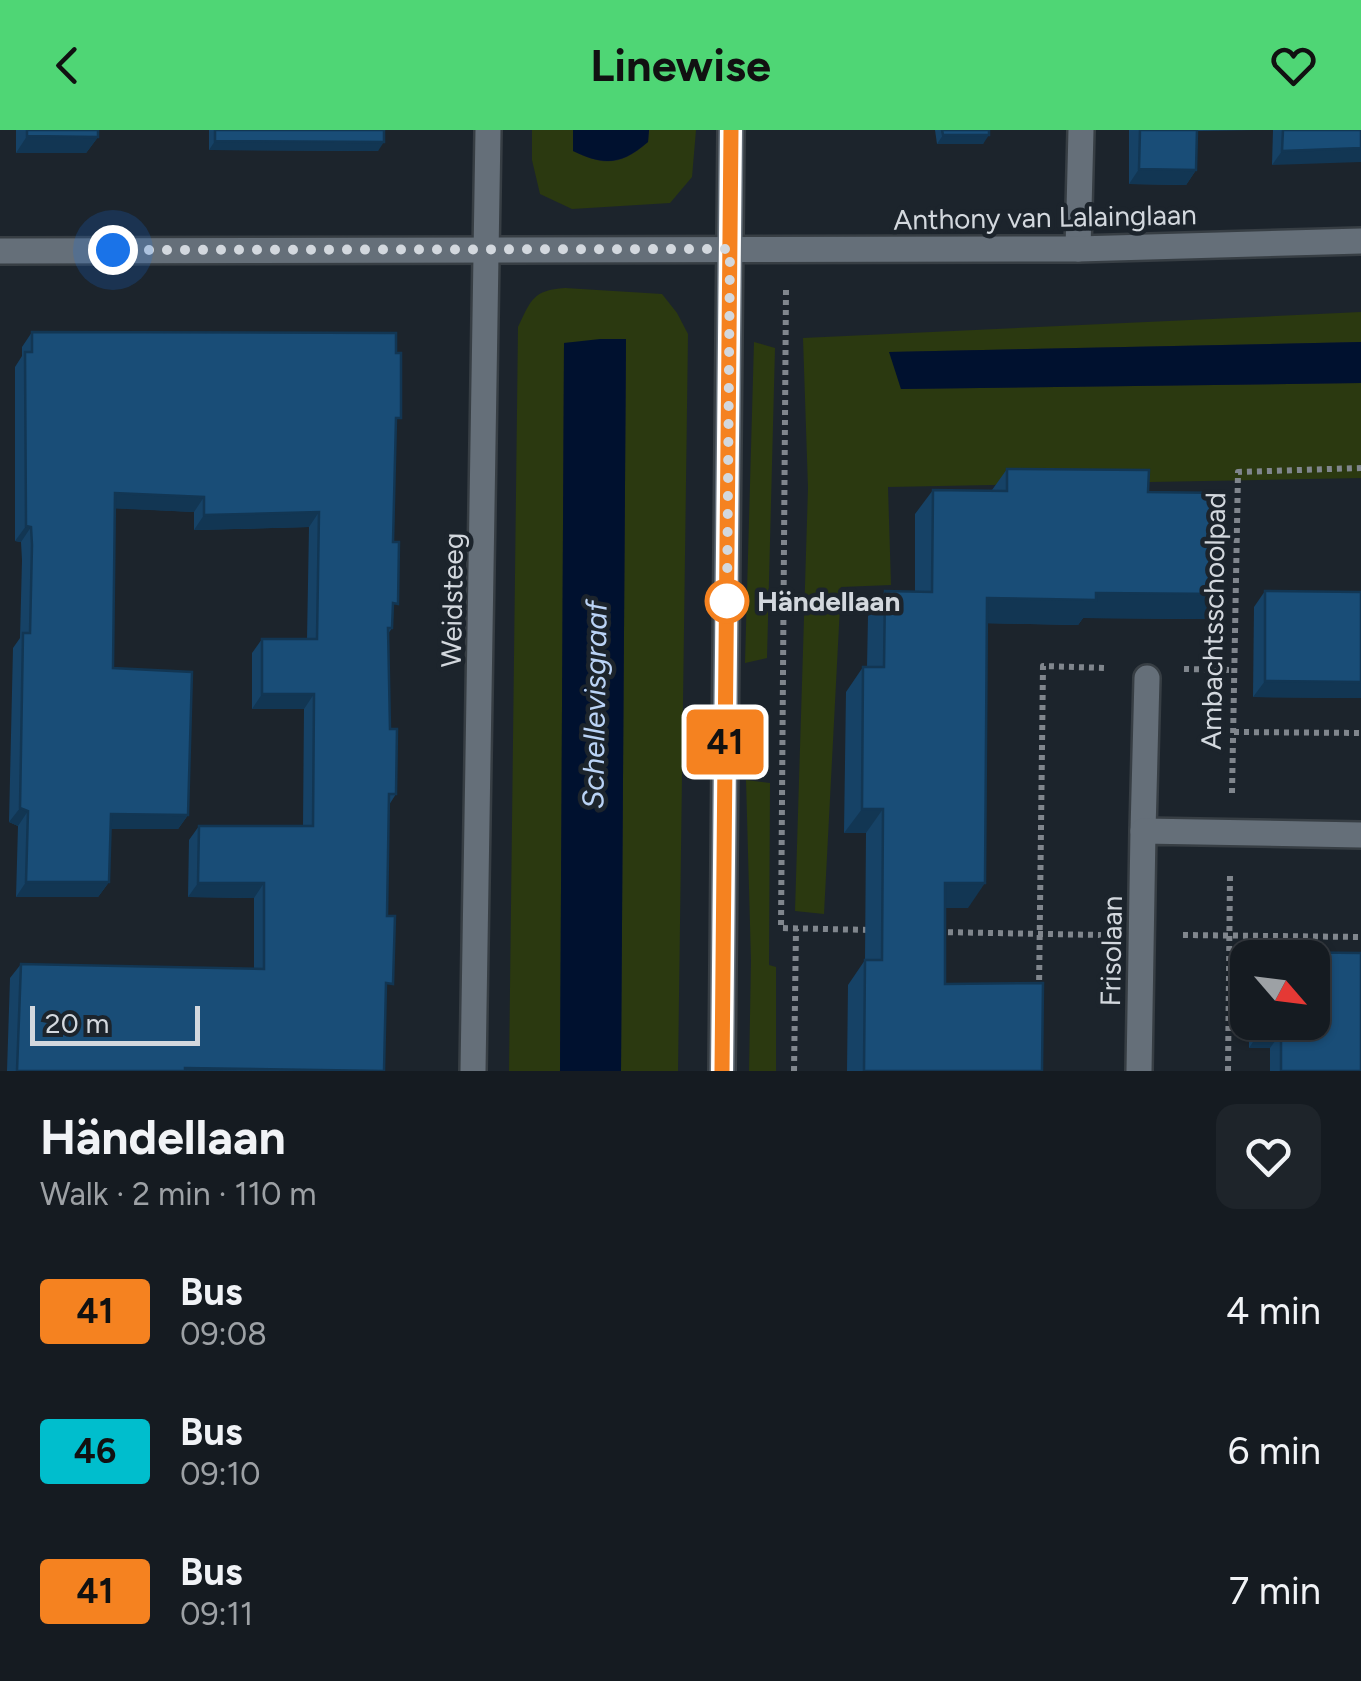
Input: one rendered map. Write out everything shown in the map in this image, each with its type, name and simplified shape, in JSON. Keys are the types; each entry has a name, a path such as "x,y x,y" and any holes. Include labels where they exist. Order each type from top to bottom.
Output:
{"street":[{"name":"Weidsteeg","path":"474,1071 488,130"},
{"path":"722,1071 731,130"},
{"path":"1078,248 1081,130"},
{"name":"Anthony van Lalainglaan","path":"730,249 1078,248 1361,241"},
{"path":"0,250 730,249"},
{"name":"Frisolaan","path":"1139,1071 1147,678"},
{"path":"1143,831 1361,834"}],"path":[{"path":"786,249 781,928 890,930"},
{"name":"Ambachtsschoolpad","path":"1228,1071 1238,472 1361,468"},
{"path":"1039,992 1043,666 1112,668"},
{"path":"1182,669 1234,670"},
{"path":"1234,732 1361,733"},
{"path":"794,1071 796,929"},
{"path":"927,932 1361,937"}],"green space":[{"path":"532,130 573,130 573,151 612,161 629,156 648,142 649,130 696,130 692,177 670,203 572,209 540,194 532,160"},
{"path":"565,288 662,294 688,334 678,1071 621,1071 626,340 564,343 560,1071 509,1071 518,327 534,298"},
{"path":"1361,312 1361,342 890,352 901,389 1361,383 1361,478 888,487 891,585 841,587 824,914 795,911 808,488 803,338"},
{"path":"754,342 775,348 767,658 745,663"},
{"path":"746,780 770,783 769,965 776,967 776,1071 749,1071 751,961"}],"water":[{"path":"573,130 649,130 648,142 638,150 621,159 603,161 573,151"},
{"name":"Schellevisgraaf","path":"626,339 621,1071 560,1071 564,343"},
{"path":"1361,342 1361,383 901,389 889,352"}],"building":[{"path":"27,130 98,130 98,137 27,136"},
{"path":"215,130 384,130 384,142 215,141"},
{"path":"942,130 989,130 989,135 943,135"},
{"path":"1140,130 1197,130 1196,170 1139,169"},
{"path":"1283,130 1361,130 1361,148 1282,151"},
{"path":"32,332 396,333 396,353 401,353 393,542 399,542 398,604 393,603 392,628 388,628 390,729 397,729 396,794 389,794 387,916 395,916 393,984 386,983 384,1071 17,1071 21,964 264,969 264,883 198,883 199,826 313,826 314,694 262,694 262,639 317,639 319,512 204,515 204,497 115,493 113,668 192,672 188,815 111,814 109,882 26,882 28,811 20,808 23,633 30,633 32,545 31,527 26,526 25,352 32,352"},
{"path":"1007,469 1149,470 1148,492 1225,493 1223,594 1096,593 1096,600 987,598 985,883 945,883 945,984 1043,983 1042,1071 864,1071 865,960 882,960 883,809 862,809 863,667 884,667 885,591 932,592 933,490 1007,491"},
{"path":"1265,591 1361,592 1361,682 1265,681"},
{"path":"1330,953 1361,953 1361,1071 1281,1071 1281,1040 1330,1040"}],"bus line":[{"name":"41","path":"722,1071 731,130"}],"place":[{"name":"Händellaan","path":"727,601"}],"route":[{"path":"113,250 730,249 727,601"}]}
